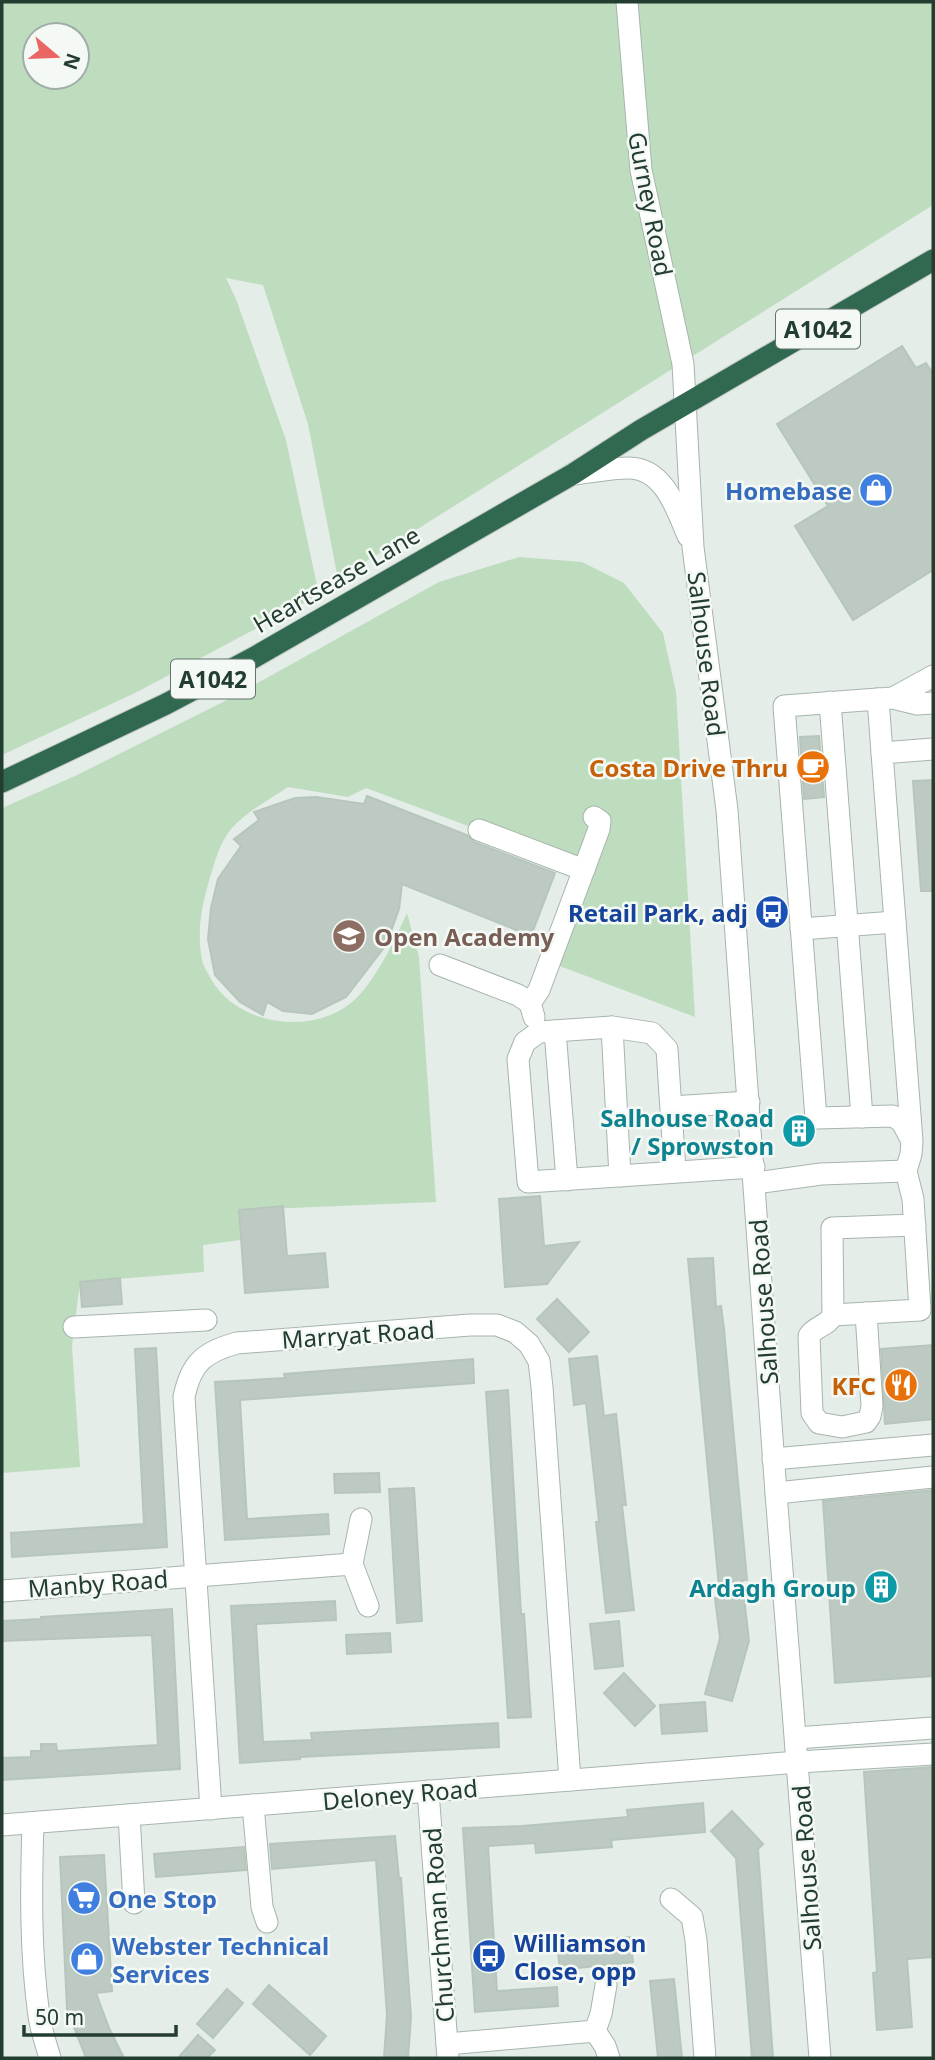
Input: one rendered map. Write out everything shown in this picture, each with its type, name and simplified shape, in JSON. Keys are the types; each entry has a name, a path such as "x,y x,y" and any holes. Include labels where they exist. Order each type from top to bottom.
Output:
{"highway":[{"name":"A1042","path":"686,404 933,260"},
{"name":"Heartsease Lane","path":"2,782 144,715 242,663 573,474 686,404"}],"street":[{"name":"Gurney Road","path":"626,2 641,170 679,339 686,404"},
{"name":"Salhouse Road","path":"686,404 693,547 727,810 773,1459 820,2058"},
{"name":"Salhouse Road","path":"573,474 632,468 654,477 666,489 693,547"},
{"path":"886,699 933,676"},
{"path":"833,1315 920,1310 913,1199 906,1171 912,1141 882,753 886,699"},
{"path":"912,1141 898,1118 893,1116 816,1118 784,706 886,699 917,704 933,703"},
{"path":"831,702 862,1117"},
{"path":"882,753 933,749"},
{"path":"530,1003 539,990 599,829 600,821 594,817"},
{"path":"479,830 584,870"},
{"path":"801,929 895,922"},
{"path":"440,965 518,995 530,1003 547,1032 567,1180"},
{"path":"675,1171 667,1049 652,1033 612,1027 547,1032 525,1042 518,1059 528,1182 675,1171 754,1175 906,1171"},
{"path":"612,1027 620,1176"},
{"path":"672,1107 749,1102"},
{"path":"866,1314 872,1406 870,1416 866,1422 842,1427 819,1423 812,1413 809,1336 813,1329 825,1324 833,1315 832,1228 915,1225"},
{"path":"74,1327 205,1311 207,1334 214,1350 194,1367 187,1381 184,1397 211,1809"},
{"name":"Marryat Road","path":"214,1350 237,1343 470,1325 497,1325 515,1332 529,1344 539,1361 542,1387 570,1780"},
{"path":"773,1459 933,1445"},
{"path":"776,1493 933,1477"},
{"path":"361,1519 352,1564 368,1606"},
{"name":"Manby Road","path":"2,1591 352,1564"},
{"path":"796,1738 933,1728"},
{"name":"Deloney Road","path":"2,1825 798,1762 933,1754"},
{"name":"Churchman Road","path":"428,1791 447,2051"},
{"path":"253,1805 262,1907 267,1923"},
{"path":"129,1815 134,1903"},
{"path":"33,1823 33,1964 40,2019 50,2058"},
{"path":"671,1899 692,1917 705,2058"},
{"path":"595,2031 606,1986"},
{"path":"447,2051 595,2031"},
{"path":"595,2031 609,2058"}],"green space":[{"path":"2,2 933,2 933,205 338,579 308,424 263,285 226,278 286,440 319,595 137,692 2,755"},
{"name":"Open Academy","path":"519,557 582,562 624,583 663,633 676,692 695,1017 549,962 580,861 479,830 366,788 348,797 288,787 259,806 232,828 215,860 201,920 203,965 223,995 256,1016 275,1021 315,1020 334,1013 360,995 383,961 407,913 419,957 436,1202 239,1210 241,1240 203,1245 204,1272 80,1282 72,1346 80,1467 2,1473 2,808 75,776 229,699 439,582"}],"building":[{"name":"Homebase","path":"902,346 916,368 926,363 933,374 933,570 853,620 795,526 828,506 777,424"},
{"name":"Costa Drive Thru","path":"819,736 824,797 804,799 800,737"},
{"path":"933,780 933,891 921,891 913,781"},
{"path":"367,796 555,873 531,936 402,884 399,909 386,945 346,997 312,1014 283,1011 267,1002 263,1015 240,1002 215,975 208,939 211,908 218,879 241,846 234,839 259,820 254,812 295,798 316,797 364,804"},
{"path":"540,1196 544,1246 579,1242 547,1284 505,1287 499,1199"},
{"path":"283,1206 287,1256 325,1253 328,1287 245,1293 239,1210"},
{"path":"713,1258 716,1307 721,1306 724,1329 747,1580 742,1580 749,1641 732,1701 705,1694 720,1638 715,1598 720,1598 688,1259"},
{"path":"120,1278 122,1304 82,1307 80,1282"},
{"path":"557,1299 589,1332 569,1352 537,1319"},
{"name":"KFC","path":"933,1345 933,1419 885,1424 881,1349"},
{"path":"156,1348 167,1547 12,1557 11,1533 144,1524 135,1349"},
{"path":"597,1356 604,1416 616,1414 626,1505 622,1505 634,1610 606,1613 586,1403 574,1405 569,1359"},
{"path":"473,1359 474,1383 240,1400 247,1519 328,1514 329,1534 225,1540 215,1382 285,1378 284,1374"},
{"path":"508,1390 521,1614 524,1614 531,1717 508,1718 486,1392"},
{"path":"379,1473 380,1492 335,1493 334,1474"},
{"path":"414,1488 422,1621 397,1623 389,1489"},
{"name":"Ardagh Group","path":"933,1490 933,1676 835,1683 823,1501"},
{"path":"335,1601 336,1620 256,1624 263,1742 312,1740 311,1733 498,1723 499,1747 300,1757 240,1763 231,1606"},
{"path":"172,1609 180,1769 2,1780 2,1758 31,1757 31,1751 41,1751 41,1744 56,1744 57,1751 158,1745 152,1635 2,1641 2,1621"},
{"path":"619,1621 623,1666 595,1669 590,1624"},
{"path":"390,1633 391,1652 347,1654 346,1635"},
{"path":"624,1673 655,1706 635,1726 604,1693"},
{"path":"705,1702 707,1731 662,1734 660,1705"},
{"path":"933,1767 933,1957 907,1959 912,2027 877,2030 873,1973 877,1972 864,1772"},
{"path":"703,1803 705,1832 611,1840 612,1847 536,1853 535,1843 488,1846 497,1991 557,1987 558,2006 475,2012 463,1828 628,1817 627,1810"},
{"path":"732,1811 763,1844 758,1849 773,2058 752,2058 736,1858 711,1831"},
{"path":"395,1836 401,1878 411,2017 408,2058 384,2058 387,2015 376,1860 272,1869 270,1844"},
{"path":"244,1847 246,1870 156,1877 154,1854"},
{"path":"104,1855 112,1991 96,1993 124,2058 86,2058 67,2009 60,1857"},
{"path":"630,1937 633,1962 560,1970 557,1945"},
{"path":"674,1979 682,2058 658,2058 650,1981"},
{"path":"269,1985 326,2036 310,2055 253,2004"},
{"path":"227,1989 243,2003 213,2038 197,2024"},
{"path":"198,2035 215,2050 207,2058 178,2058"}],"place":[{"name":"Homebase","path":"876,490"},
{"name":"Costa Drive Thru","path":"813,767"},
{"name":"Retail Park, adj","path":"772,912"},
{"name":"Open Academy","path":"349,936"},
{"name":"Salhouse Road / Sprowston","path":"799,1131"},
{"name":"KFC","path":"901,1385"},
{"name":"Ardagh Group","path":"881,1587"},
{"name":"One Stop","path":"84,1898"},
{"name":"Williamson Close, opp","path":"489,1956"},
{"name":"Webster Technical Services","path":"87,1959"}]}
